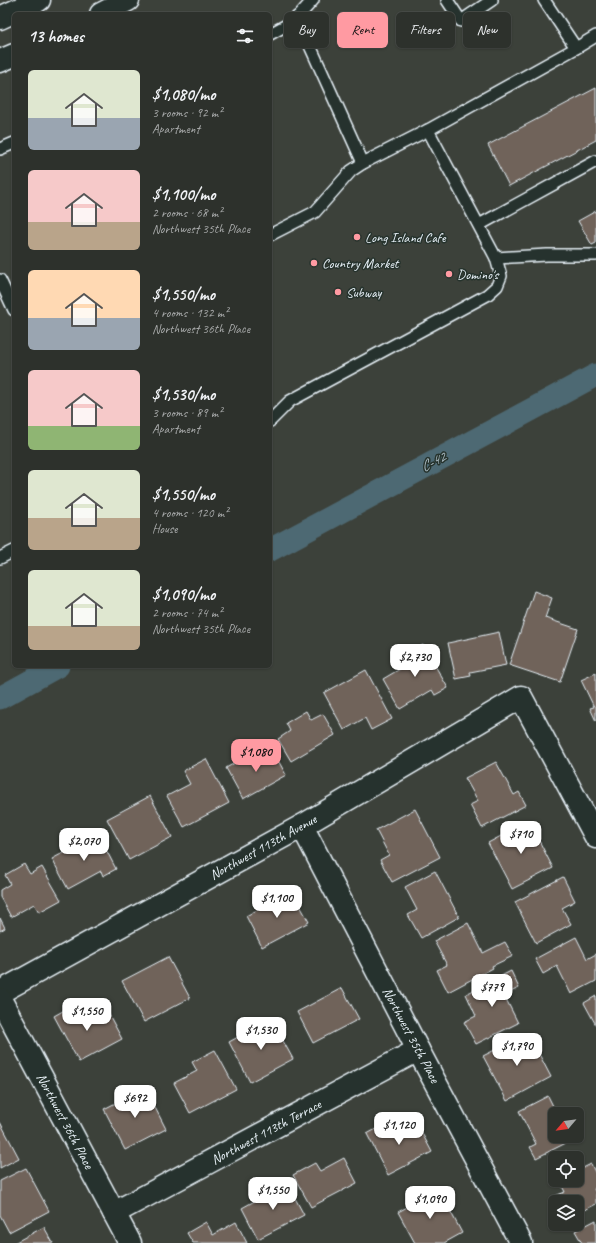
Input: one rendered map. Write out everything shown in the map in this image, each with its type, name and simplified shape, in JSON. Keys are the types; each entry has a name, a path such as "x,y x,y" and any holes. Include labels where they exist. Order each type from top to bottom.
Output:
{"street":[{"path":"13,12 38,0"},
{"path":"105,12 128,0"},
{"path":"0,18 12,12"},
{"path":"0,61 12,56"},
{"name":"Northwest 113th Avenue","path":"0,992 302,826 522,697 596,836"},
{"name":"Northwest 35th Place","path":"302,826 418,1050 521,1243"},
{"name":"Northwest 36th Place","path":"0,999 130,1243"},
{"name":"Northwest 113th Terrace","path":"114,1213 418,1050"}],"lane":[{"path":"302,12 313,0"},
{"path":"447,0 461,21 492,0"},
{"path":"544,0 576,48"},
{"path":"272,33 284,26"},
{"path":"272,234 315,212 351,171 363,163 428,130 576,48 594,41"},
{"path":"311,48 363,163"},
{"path":"272,419 290,401 487,295 497,286 501,276 496,258 428,130"},
{"path":"0,149 12,144"},
{"path":"479,224 596,161"},
{"path":"496,258 547,255 596,255"},
{"path":"0,280 12,306"},
{"path":"0,558 12,552"}],"building":[{"path":"596,88 596,140 509,186 488,145"},
{"path":"596,211 596,243 592,245 578,221"},
{"path":"534,591 552,598 545,618 578,629 560,682 509,665"},
{"path":"499,632 506,665 470,672 471,676 456,679 448,643"},
{"path":"423,645 448,688 435,695 432,690 400,709 383,679 405,666 400,658"},
{"path":"366,670 392,719 371,730 365,718 344,730 324,693"},
{"path":"596,673 596,721 590,708 594,707 581,680"},
{"path":"306,711 311,720 323,714 335,735 291,761 278,739 290,731 286,723"},
{"path":"272,749 286,775 243,799 226,768 256,751 259,756"},
{"path":"206,759 229,803 184,827 167,796 190,784 183,771"},
{"path":"496,762 514,795 519,792 526,805 482,828 470,805 478,801 465,778"},
{"path":"150,796 172,837 129,860 107,819"},
{"path":"415,809 440,857 392,882 380,860 389,855 376,830"},
{"path":"529,821 553,868 512,889 488,843"},
{"path":"98,834 116,869 103,876 101,871 68,889 52,859"},
{"path":"24,864 30,874 42,867 61,900 39,912 34,904 11,917 0,897 0,890 10,884 5,875"},
{"path":"435,871 459,917 421,938 408,915 417,910 405,887"},
{"path":"563,877 575,901 562,908 571,924 536,943 515,902"},
{"path":"292,891 309,922 262,947 246,916"},
{"path":"0,918 5,928 0,931"},
{"path":"468,923 483,953 505,942 513,956 492,966 493,968 448,992 437,970 447,965 434,941"},
{"path":"576,937 587,959 596,954 596,981 571,994 557,966 543,974 535,959"},
{"path":"168,957 190,998 144,1022 122,981"},
{"path":"511,971 519,988 504,995 518,1023 476,1044 464,1022 476,1016 466,994"},
{"path":"342,988 359,1019 313,1043 297,1012"},
{"path":"596,996 596,1025 584,1003"},
{"path":"77,1003 87,1022 107,1011 122,1039 79,1062 54,1016"},
{"path":"271,1019 293,1059 250,1082 229,1042"},
{"path":"528,1033 551,1077 507,1101 483,1056"},
{"path":"215,1050 236,1089 190,1113 174,1083 197,1071 192,1062"},
{"path":"145,1088 166,1129 125,1150 104,1109"},
{"path":"548,1096 554,1107 548,1107 548,1143 566,1143 536,1158 530,1147 536,1144 519,1111"},
{"path":"0,1122 19,1158 0,1168"},
{"path":"389,1122 395,1132 416,1122 432,1152 388,1175 367,1134"},
{"path":"344,1158 357,1183 311,1207 293,1175 315,1163 320,1171"},
{"path":"591,1164 596,1174 596,1187 594,1189 596,1193 596,1204 584,1210 584,1195 558,1195 565,1192 562,1187 584,1187 584,1168"},
{"path":"26,1168 49,1211 9,1232 0,1215 0,1181"},
{"path":"287,1183 304,1215 258,1239 242,1208"},
{"path":"439,1190 462,1233 444,1243 415,1243 398,1212"},
{"path":"596,1220 596,1243 582,1243 575,1231 584,1231 584,1226"},
{"path":"206,1222 213,1235 236,1222 247,1243 193,1243 187,1233"},
{"path":"44,1227 53,1243 14,1243"}],"waterway":[{"name":"C-42","path":"272,549 596,375"},
{"name":"C-42","path":"0,698 54,668"}],"place":[{"name":"Long Island Cafe","path":"357,237"},
{"name":"Country Market","path":"314,263"},
{"name":"Domino's","path":"449,274"},
{"name":"Subway","path":"338,292"}]}
